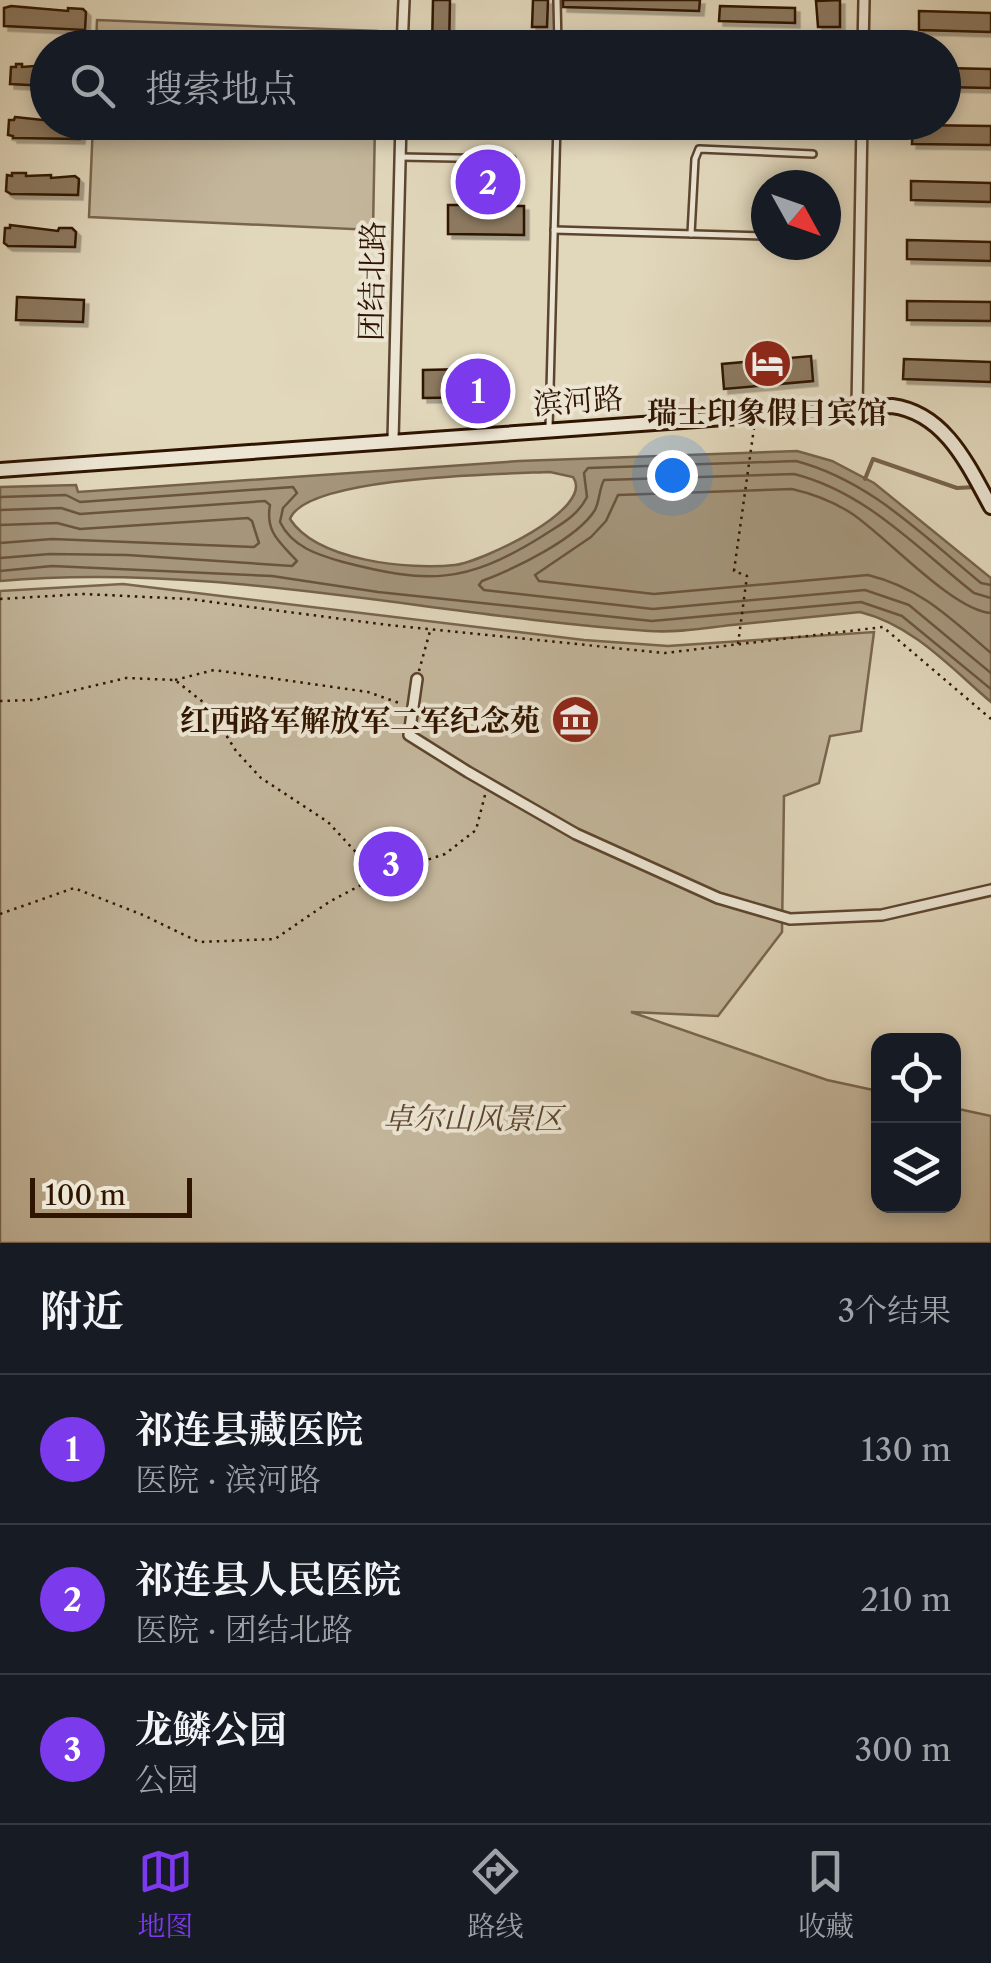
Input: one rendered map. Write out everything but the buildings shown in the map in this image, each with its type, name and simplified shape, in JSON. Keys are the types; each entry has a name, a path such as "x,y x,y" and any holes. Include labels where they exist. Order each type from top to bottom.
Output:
{"street":[{"path":"403,30 404,0"},
{"path":"863,30 864,0"},
{"name":"团结北路","path":"392,440 400,140"},
{"path":"856,408 862,140"},
{"name":"滨河路","path":"0,470 892,406 915,411 952,440 991,507"},
{"path":"417,680 410,734 576,834 718,898 790,919 882,915 991,890"}],"lane":[{"path":"557,0 558,30"},
{"path":"549,428 556,140"},
{"path":"691,234 699,148 813,154"},
{"path":"400,156 512,159"},
{"path":"553,230 751,236"}],"path":[{"path":"738,645 747,576 734,571 755,435"},
{"path":"0,600 84,594 189,599 666,653 884,627 991,719"},
{"path":"417,680 430,629"},
{"path":"0,701 34,700 126,678 175,680 214,670 368,692 413,708"},
{"path":"175,680 208,706 236,751 261,778 328,822 378,876"},
{"path":"0,914 74,888 199,942 276,938 329,902 378,876 445,854 476,830 488,784"}],"green space":[{"path":"97,20 352,30 97,30"},
{"path":"92,140 375,140 373,230 89,217"},
{"name":"卓尔山风景区","path":"123,584 584,640 668,646 874,632 861,731 830,736 819,783 784,796 782,932 718,1016 631,1012 827,1080 871,1089 871,1213 961,1213 961,1110 991,1116 991,1243 0,1243 0,591"}],"water":[{"path":"797,451 832,461 874,483 991,578 991,702 914,637 860,612 659,631 568,624 244,585 81,577 0,581 0,487 76,485 78,492 519,461","holes":["550,472 573,477 576,490 553,518 510,544 455,565 414,566 365,560 321,545 290,519 304,505 367,486 492,474"]}],"waterway":[{"path":"865,479 873,459 957,488 976,487"}],"place":[{"name":"祁连县人民医院","path":"488,182"},
{"name":"瑞士印象假日宾馆","path":"767,363"},
{"name":"祁连县藏医院","path":"478,391"},
{"name":"红西路军解放军二军纪念苑","path":"575,720"},
{"name":"龙鳞公园","path":"391,864"}]}
